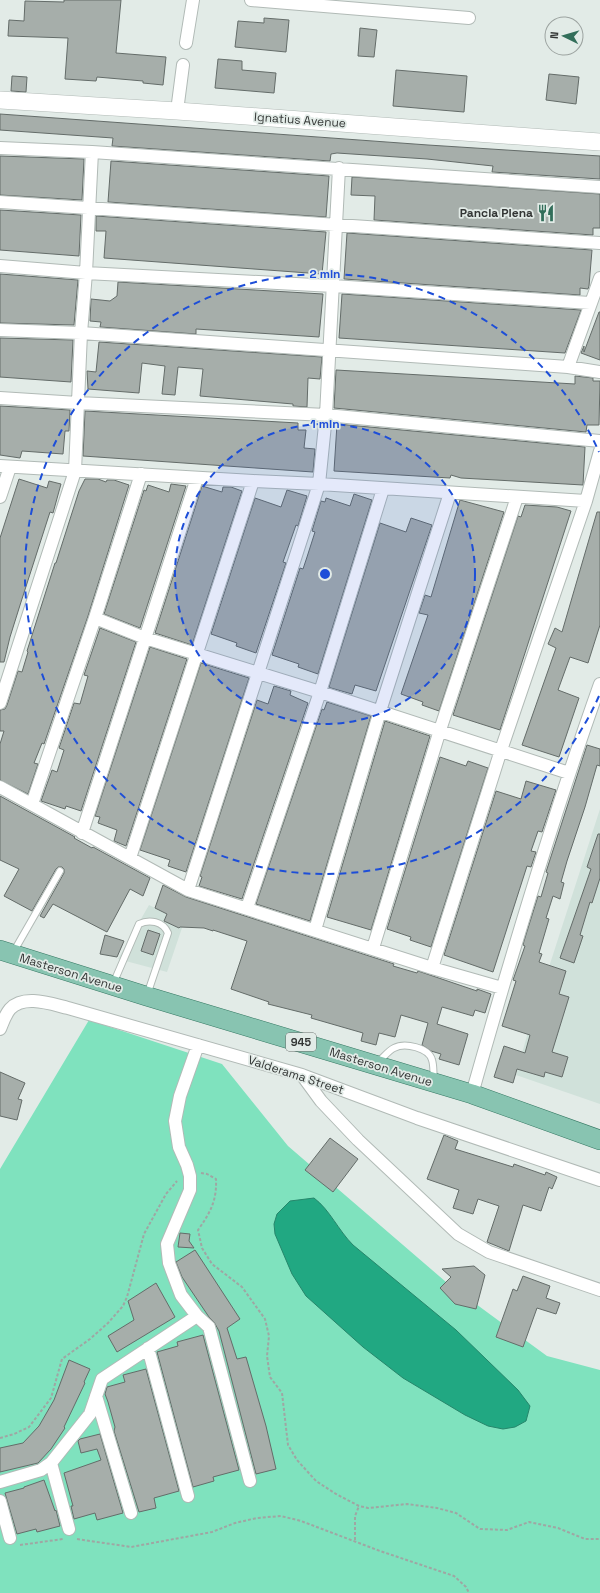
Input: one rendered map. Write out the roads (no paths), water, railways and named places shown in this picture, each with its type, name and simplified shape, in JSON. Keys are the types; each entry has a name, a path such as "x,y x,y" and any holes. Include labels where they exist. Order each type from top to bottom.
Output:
{"main road":[{"name":"Masterson Avenue","path":"6,952 146,996 472,1094 600,1140"}],"street":[{"path":"186,44 193,0"},
{"path":"257,0 469,18"},
{"path":"177,111 183,65"},
{"name":"Ignatius Avenue","path":"0,100 177,111 600,142"},
{"path":"0,148 92,152 274,166 339,168 600,187"},
{"path":"0,703 75,471 81,333 86,273 92,152"},
{"path":"188,890 319,484 326,415 339,168"},
{"path":"0,202 600,243"},
{"path":"0,266 86,273 333,286 590,303"},
{"path":"568,367 600,278"},
{"path":"0,330 81,333 330,350 568,367 600,372"},
{"path":"0,398 326,415 600,441"},
{"path":"432,968 501,750 586,501 600,451"},
{"path":"0,497 5,467 319,484 586,501"},
{"path":"32,804 95,618 141,474"},
{"path":"82,833 197,478"},
{"path":"130,858 253,481"},
{"path":"248,908 320,692 383,488"},
{"path":"315,930 380,711 450,493"},
{"path":"373,948 440,730 517,497"},
{"path":"95,618 145,638 197,653 569,772"},
{"path":"472,1094 502,988 569,772 600,684"},
{"path":"0,787 188,890 432,968 502,988"},
{"name":"Valderama Street","path":"0,1028 5,1016 11,1008 17,1004 33,1001 68,1008 302,1075 417,1118 600,1180"},
{"path":"198,1045 180,1096 175,1121 179,1147 190,1176 190,1190 167,1244 169,1263 181,1295 197,1316 209,1327 250,1480"},
{"path":"302,1075 321,1101 358,1140 458,1234 489,1252 600,1290"},
{"path":"0,1482 41,1470 51,1463 90,1414 102,1379 197,1316"},
{"path":"148,1348 188,1496"},
{"path":"96,1396 131,1513"},
{"path":"51,1463 69,1535"},
{"path":"0,1501 12,1542"}],"lane":[{"path":"6,952 60,871"},
{"path":"112,985 139,924 145,921 156,922 163,926 168,933 146,996"},
{"path":"375,1065 394,1048 408,1046 417,1048 426,1051 432,1059 434,1083"}],"place":[{"name":"Pancia Piena","path":"546,213"}]}
